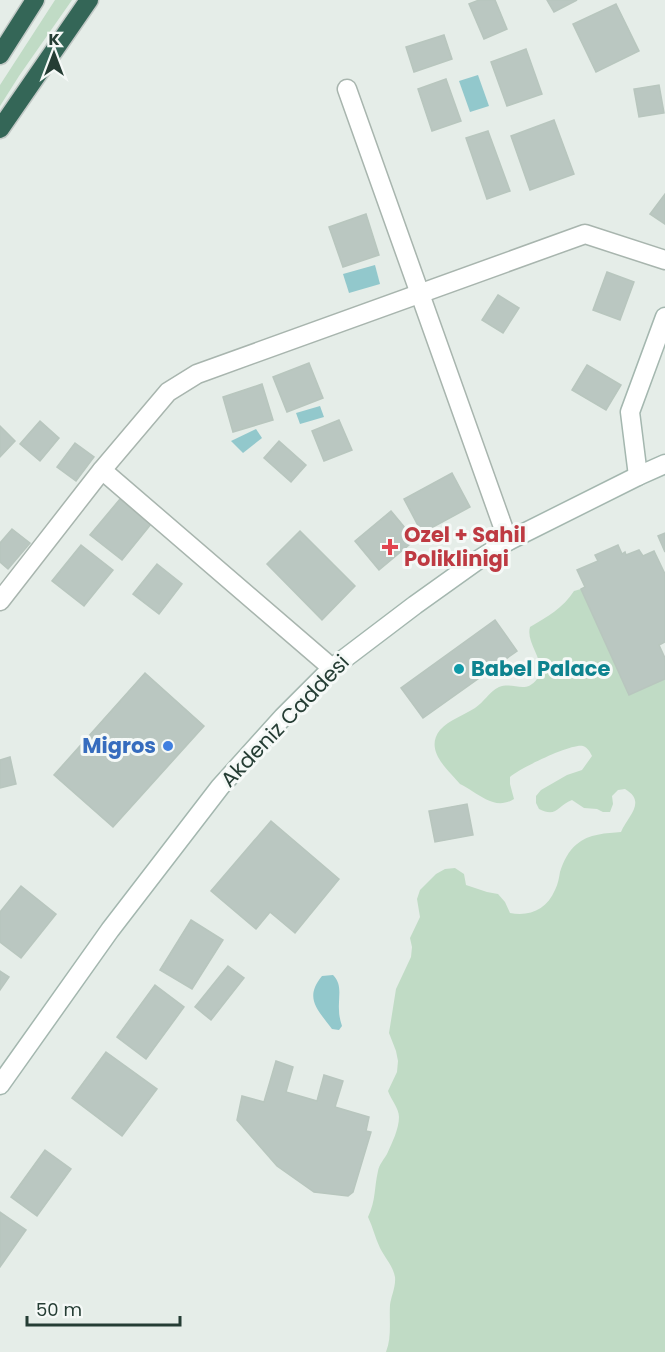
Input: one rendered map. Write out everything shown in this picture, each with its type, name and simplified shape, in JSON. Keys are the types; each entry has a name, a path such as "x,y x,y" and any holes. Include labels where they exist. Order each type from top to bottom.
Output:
{"highway":[{"path":"0,55 35,0"},
{"path":"0,129 89,0"}],"street":[{"path":"347,89 508,541"},
{"path":"0,600 102,470 168,392 197,374 585,234 665,260"},
{"path":"638,476 630,412 665,316"},
{"name":"Akdeniz Caddesi","path":"0,1085 110,930 220,787 283,717 332,668 415,604 508,541 665,464"},
{"path":"102,470 332,668"}],"green space":[{"path":"55,0 72,0 0,106 0,85"},
{"path":"581,589 629,695 665,679 665,1352 386,1352 395,1277 378,1244 368,1217 374,1199 380,1164 393,1141 399,1122 398,1110 388,1091 397,1072 398,1061 389,1033 396,989 411,957 410,938 420,917 417,899 420,890 436,874 445,869 455,868 464,874 466,885 498,894 510,913 524,914 537,910 552,897 563,864 574,847 592,836 621,832 634,809 635,799 625,789 618,790 612,796 613,804 610,812 584,808 572,800 553,812 539,809 536,796 541,790 567,775 582,770 592,756 583,746 558,752 510,777 514,799 503,803 487,800 460,784 436,754 436,736 452,720 475,708 499,687 510,685 524,687 533,684 540,673 540,667 529,634 530,627 560,607 574,591"}],"water":[{"path":"478,75 489,106 470,112 459,81"},
{"path":"375,265 380,284 349,293 343,274"},
{"path":"320,406 324,417 300,424 296,413"},
{"path":"256,429 262,438 243,453 231,441"},
{"path":"333,975 339,987 339,1014 342,1026 339,1030 332,1029 317,1009 313,997 322,976"}],"building":[{"path":"479,0 495,0 507,29 484,39 469,4"},
{"path":"547,0 577,0 554,12"},
{"path":"616,4 639,51 596,72 573,24"},
{"path":"444,35 452,59 414,72 406,47"},
{"path":"526,49 542,94 507,106 491,62"},
{"path":"446,79 461,121 432,131 418,89"},
{"path":"659,85 664,113 639,117 634,89"},
{"path":"554,120 574,174 530,190 511,136"},
{"path":"488,131 510,191 487,199 466,138"},
{"path":"665,194 665,224 650,214"},
{"path":"366,214 379,255 343,267 329,227"},
{"path":"607,272 634,282 620,320 593,310"},
{"path":"498,295 519,308 503,333 482,320"},
{"path":"309,363 323,398 287,412 273,377"},
{"path":"587,365 621,385 606,410 572,390"},
{"path":"262,384 273,420 233,432 223,397"},
{"path":"339,420 352,450 324,461 312,431"},
{"path":"40,421 59,438 40,461 20,444"},
{"path":"0,426 15,441 0,457"},
{"path":"279,441 306,465 291,482 264,458"},
{"path":"75,443 94,457 76,481 57,467"},
{"path":"452,473 470,507 422,533 404,499"},
{"path":"120,499 151,524 122,560 90,535"},
{"path":"391,511 415,540 379,570 355,541"},
{"path":"12,529 30,543 8,569 0,562 0,543"},
{"path":"300,531 355,586 322,620 267,564"},
{"path":"665,533 665,552 658,536"},
{"path":"81,545 113,570 84,606 52,581"},
{"path":"618,545 622,554 625,552 626,555 639,550 643,556 654,551 665,574 665,642 659,645 665,658 665,679 629,695 581,589 585,587 577,570 598,561 595,555"},
{"path":"157,564 182,584 159,614 133,594"},
{"name":"Babel Palace","path":"495,620 517,651 423,718 401,688"},
{"path":"145,673 204,726 113,827 54,775"},
{"path":"10,757 16,784 0,788 0,760"},
{"path":"467,804 473,835 435,842 429,811"},
{"path":"271,821 339,879 295,933 270,912 256,929 211,891"},
{"path":"21,886 56,914 21,958 0,942 0,912"},
{"path":"191,920 223,940 192,989 160,970"},
{"path":"228,966 244,978 211,1020 195,1007"},
{"path":"0,971 9,977 0,990"},
{"path":"155,985 184,1007 146,1059 117,1037"},
{"path":"106,1052 157,1089 122,1136 72,1098"},
{"path":"276,1061 293,1067 286,1092 317,1101 324,1075 343,1081 335,1107 369,1117 366,1131 371,1132 353,1192 348,1196 314,1192 277,1166 237,1120 242,1096 264,1102"},
{"path":"45,1150 71,1169 37,1216 11,1197"},
{"path":"0,1212 26,1230 0,1267"}],"place":[{"name":"Ozel + Sahil Poliklinigi","path":"390,547"},
{"name":"Babel Palace","path":"459,669"},
{"name":"Migros","path":"168,746"}]}
